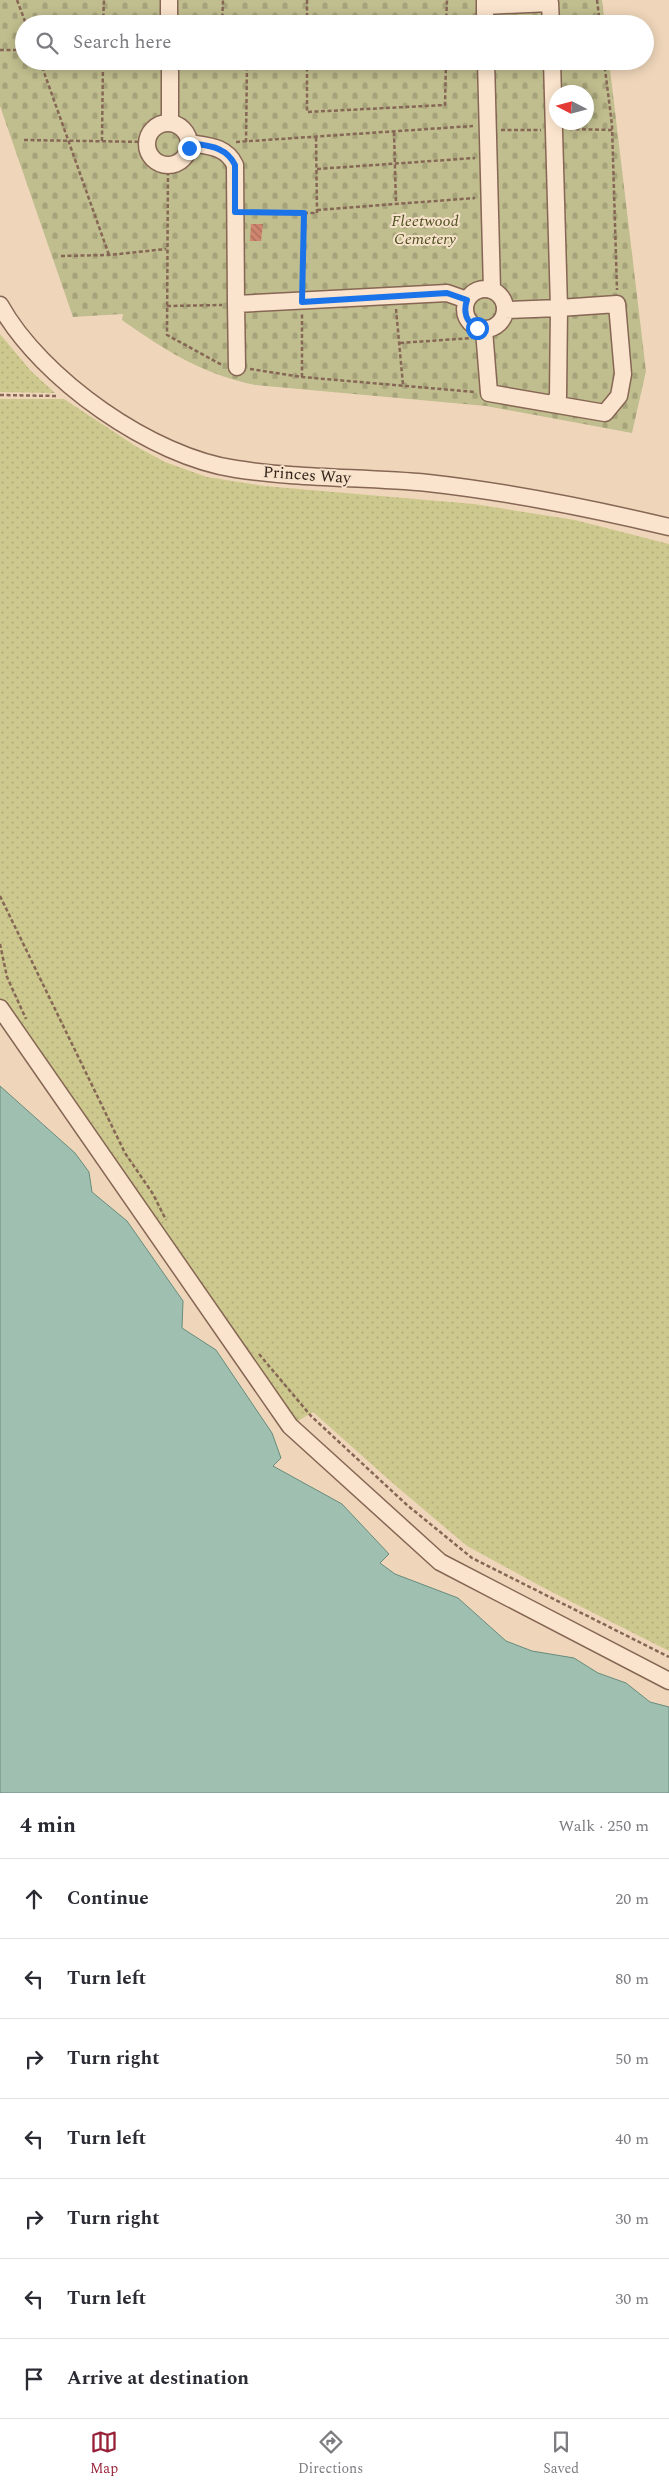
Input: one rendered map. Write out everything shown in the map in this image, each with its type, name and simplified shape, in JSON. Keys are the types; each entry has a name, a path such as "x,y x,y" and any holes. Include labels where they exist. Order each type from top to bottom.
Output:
{"street":[{"path":"169,0 169,15"},
{"path":"485,3 550,3 551,15"},
{"path":"170,70 170,122"},
{"path":"486,70 492,290"},
{"path":"552,70 559,308 558,398 552,404"},
{"path":"170,122 181,127 188,136 190,143 187,155 183,160 168,165 160,164 152,158 148,151 147,142 150,132 155,126 170,122"},
{"path":"190,143 208,144 221,149 235,165 237,367"},
{"path":"481,290 492,290 501,298 505,310 498,324 485,334 468,321 465,312 467,300 473,293 481,290"},
{"path":"236,304 447,293 467,300"},
{"path":"485,334 489,393 606,413 619,396 623,374 617,304 505,310"},
{"name":"Princes Way","path":"0,305 34,352 68,384 157,443 193,458 235,469 427,483 491,491 551,501 669,527"},
{"path":"0,1008 290,1426 440,1562 669,1681"}],"path":[{"path":"17,0 23,15"},
{"path":"103,15 104,0"},
{"path":"222,15 223,0"},
{"path":"307,0 307,15"},
{"path":"446,0 446,15"},
{"path":"597,0 599,15"},
{"path":"0,50 15,50"},
{"path":"43,70 109,255"},
{"path":"102,141 103,70"},
{"path":"246,142 247,70"},
{"path":"307,70 307,112 445,105 446,70"},
{"path":"605,70 612,125 617,304"},
{"path":"208,144 475,126 475,134"},
{"path":"394,132 393,164 396,204"},
{"path":"316,137 317,210"},
{"path":"24,140 147,142"},
{"path":"317,169 475,158 475,150"},
{"path":"168,165 166,249 167,335 223,366 302,376 489,393"},
{"path":"235,212 317,213 317,210 475,198"},
{"path":"302,376 304,213"},
{"path":"61,256 109,255 166,249"},
{"path":"395,295 403,385"},
{"path":"167,306 236,304"},
{"path":"399,343 485,334"},
{"path":"0,395 58,396 68,384"},
{"path":"0,896 125,1153 153,1194 167,1222 154,1207"},
{"path":"0,944 8,977 31,1026"},
{"path":"256,1350 310,1416 408,1505 472,1558 669,1657"}],"shaded area":[{"path":"0,334 31,371 55,393 0,392"},
{"path":"0,399 64,399 137,447 165,462 207,477 264,486 474,504 575,520 669,544 669,1651 544,1588 467,1546 313,1412 290,1426 0,1008"},
{"path":"0,1086 75,1153 89,1172 92,1192 127,1221 183,1301 182,1328 216,1350 272,1433 281,1458 273,1466 342,1504 389,1554 380,1563 395,1574 458,1598 506,1641 532,1651 574,1658 598,1673 626,1683 650,1702 669,1707 669,1793 0,1793"}],"green space":[{"name":"Fleetwood Cemetery","path":"0,0 602,0 604,15 15,15 15,70 610,70 646,371 632,433 486,406 255,385 218,375 185,360 122,320 123,314 73,317 0,106"}],"building":[{"path":"251,224 263,224 261,241 250,241"}],"route":[{"path":"189,148 190,143 208,144 221,149 232,160 235,165 235,212 304,213 302,302 447,293 467,300 465,312 468,321 477,328"}]}
